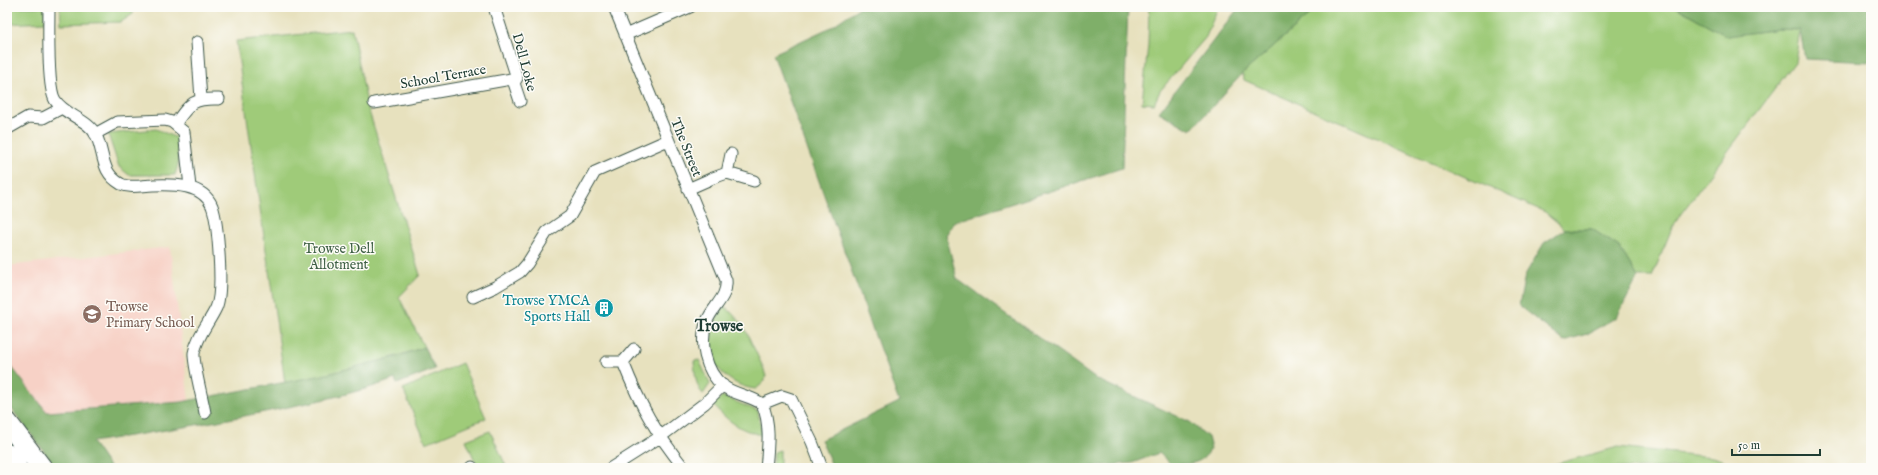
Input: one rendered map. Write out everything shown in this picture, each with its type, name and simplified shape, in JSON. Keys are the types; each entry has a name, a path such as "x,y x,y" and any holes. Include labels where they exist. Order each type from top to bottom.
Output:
{"highway":[{"path":"7,422 42,468"},
{"path":"7,454 17,468"}],"street":[{"path":"49,7 50,85 54,100 62,108 83,122 95,134 105,169 111,176 122,184 132,187 154,185 190,187 207,198 212,206 216,220 220,288 217,306 198,338 194,355 205,413"},
{"name":"Dell Loke","path":"494,7 517,78 514,83 520,101"},
{"name":"The Street","path":"614,7 726,280 726,290 707,321 703,344 709,365 723,385"},
{"path":"625,35 690,7"},
{"path":"197,42 201,99"},
{"name":"School Terrace","path":"374,103 517,78"},
{"path":"175,124 192,103 201,99 220,99"},
{"path":"7,129 28,117 43,118 62,108"},
{"path":"95,134 117,122 166,120 175,124 184,132 190,187"},
{"path":"472,297 495,288 520,272 527,264 547,232 570,216 595,172 668,140"},
{"path":"727,173 731,154"},
{"path":"688,189 727,173 754,181"},
{"path":"623,362 634,348"},
{"path":"606,362 623,362"},
{"path":"623,362 641,405 660,437 684,468"},
{"path":"611,468 660,437 705,403 723,385 741,396 762,404 782,396 790,399 812,442 822,468"},
{"path":"762,404 766,414 768,437 766,468"}],"shaded area":[{"name":"Trowse Primary School","path":"170,247 189,401 46,412 7,361 7,266"}],"green space":[{"path":"7,7 44,7 45,22 7,24"},
{"path":"60,7 133,7 133,14 121,22 61,24"},
{"path":"860,7 1128,7 1122,168 954,222 946,235 957,279 1096,379 1190,422 1208,437 1211,449 1203,458 1194,463 1172,465 1159,453 1132,463 1076,468 833,468 821,440 899,402 773,54 831,27"},
{"path":"1149,7 1218,7 1206,37 1160,91 1154,104 1142,103 1148,45"},
{"path":"1239,7 1318,7 1243,73 1191,130 1159,112"},
{"path":"1318,7 1676,7 1727,36 1779,29 1800,30 1795,62 1674,223 1652,277 1638,277 1619,247 1592,229 1565,229 1545,212 1244,80 1243,73"},
{"path":"1676,7 1871,7 1871,62 1805,59 1800,30 1779,29 1727,36"},
{"name":"Trowse Dell Allotment","path":"352,29 368,108 420,275 399,297 424,347 355,368 285,383 236,41"},
{"path":"156,129 177,138 178,165 175,175 129,175 119,167 108,134"},
{"path":"1565,229 1592,229 1619,247 1638,277 1617,317 1587,334 1564,341 1519,306 1525,275 1544,243"},
{"path":"724,308 727,308 743,325 762,365 766,376 764,382 756,389 746,387 728,378 720,371 710,353 710,332 716,319"},
{"path":"424,347 435,369 397,384 395,379 323,400 195,425 92,442 110,468 57,468 7,403 7,361 47,412 181,402 323,375 399,356"},
{"path":"699,360 710,384 703,394 698,387 695,374 694,361"},
{"path":"462,363 486,418 426,443 403,389"},
{"path":"722,396 758,411 762,435 741,428 718,410 713,405"},
{"path":"490,431 507,468 478,468 466,440"},
{"path":"1618,447 1712,457 1748,468 1541,468"},
{"path":"780,450 780,468 773,468 774,452"}],"place":[{"name":"Trowse YMCA Sports Hall","path":"604,308"},
{"name":"Trowse Primary School","path":"92,314"}],"district":[{"name":"Trowse","path":"719,325"}]}
